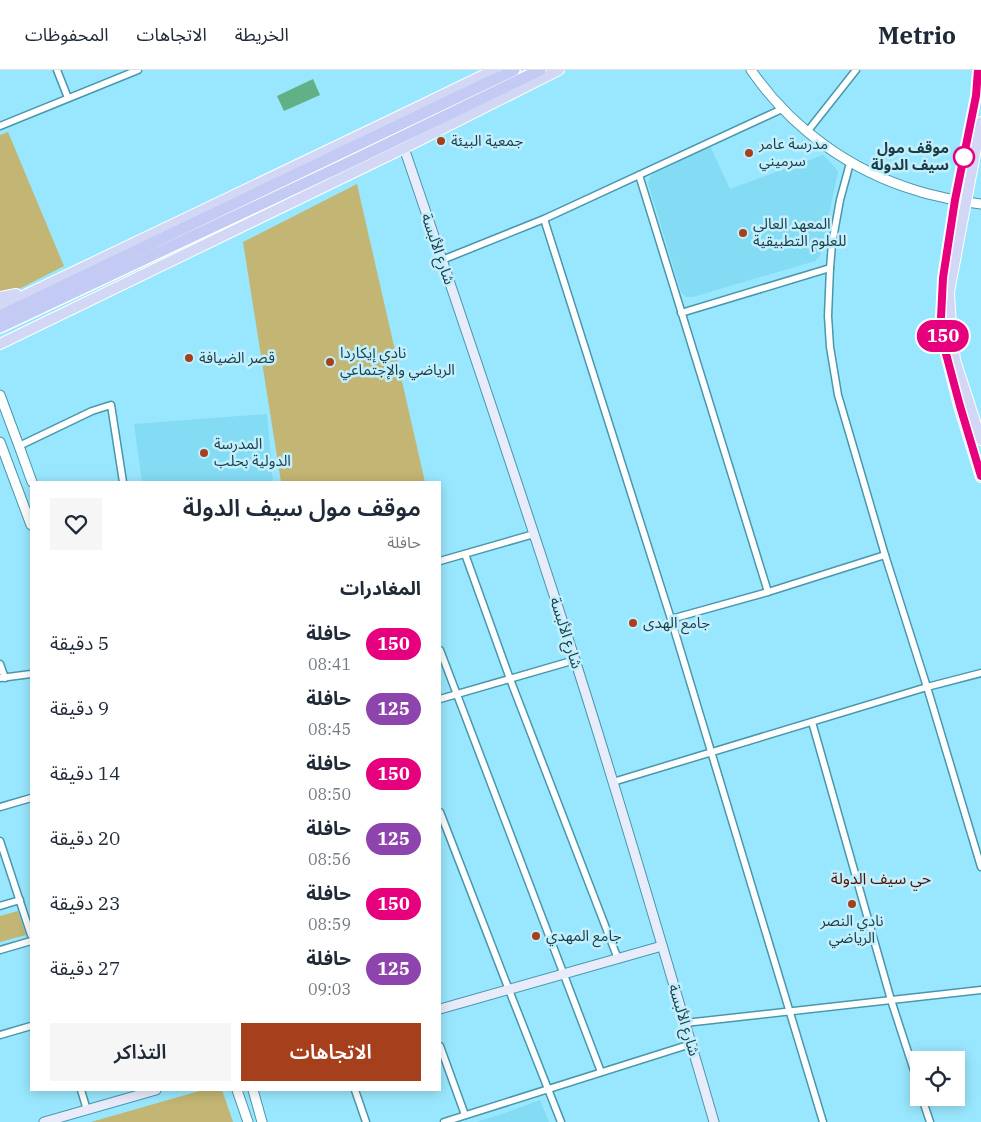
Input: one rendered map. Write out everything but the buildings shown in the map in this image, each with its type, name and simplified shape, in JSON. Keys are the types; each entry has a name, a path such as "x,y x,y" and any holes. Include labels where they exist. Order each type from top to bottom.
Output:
{"highway":[{"path":"0,316 514,70"},
{"path":"0,327 540,70"}],"main road":[{"path":"0,307 494,70"},
{"path":"0,344 404,148 560,70"},
{"path":"980,70 955,200 943,278 941,318 945,350 981,476"},
{"path":"981,122 949,292 950,328 955,360 981,440"},
{"name":"شارع الألبسة","path":"404,148 575,660 714,1122"},
{"path":"0,297 34,291"},
{"path":"441,1009 662,946"},
{"path":"44,1122 153,1091"}],"street":[{"path":"57,70 68,98"},
{"path":"0,126 138,70"},
{"path":"751,70 782,109 807,132 850,163 883,179 919,192 955,200"},
{"path":"807,132 856,70"},
{"path":"442,260 544,219 782,109"},
{"path":"850,163 840,200 832,244 830,268 828,316 830,347 838,395 981,867"},
{"path":"639,175 768,592"},
{"path":"967,202 981,204"},
{"path":"544,219 671,619 823,1122"},
{"path":"682,312 830,268"},
{"path":"0,396 32,481"},
{"path":"20,446 92,411 111,405 123,481"},
{"path":"0,442 3,459 30,523"},
{"path":"441,561 534,534"},
{"path":"465,554 510,679 618,959"},
{"path":"671,619 768,592 885,555"},
{"path":"441,653 601,1072"},
{"path":"441,699 575,660"},
{"path":"0,664 3,678 30,674"},
{"path":"613,782 981,672"},
{"path":"812,722 891,1000 910,1058"},
{"path":"0,807 30,798"},
{"path":"441,815 561,1122"},
{"path":"0,841 30,932"},
{"path":"0,906 20,900"},
{"path":"0,950 30,941"},
{"path":"685,1023 981,990"},
{"path":"0,1035 30,1026"},
{"path":"444,1122 691,1044"},
{"path":"441,1049 466,1115"},
{"path":"81,1091 87,1110"},
{"path":"238,1091 248,1122"},
{"path":"252,1091 262,1122"},
{"path":"355,1091 366,1122"},
{"path":"925,1106 930,1122"}],"shaded area":[{"path":"313,79 320,95 284,111 277,96"},
{"path":"8,132 64,266 21,288 3,293 0,292 0,135"},
{"path":"710,146 730,189 823,155 834,166 838,172 820,256 815,261 693,297 686,297 681,292 648,183 653,174"},
{"name":"نادي إيكاردا الرياضي والإجتماعي","path":"357,184 425,481 281,481 243,242"},
{"name":"المدرسة الدولية بحلب","path":"267,414 273,481 142,481 134,424"},
{"path":"18,911 26,935 0,942 0,916"},
{"path":"200,1091 222,1091 233,1122 91,1122"},
{"path":"540,1100 549,1122 476,1122 499,1115"}],"bus line":[{"name":"150","path":"978,70 976,96 955,200 943,278 941,318 945,350 981,476"}],"place":[{"name":"جمعية البيئة","path":"441,141"},
{"name":"مدرسة عامر سرميني","path":"749,153"},
{"name":"موقف مول سيف الدولة","path":"964,157"},
{"name":"المعهد العالي للعلوم التطبيقية","path":"743,233"},
{"name":"قصر الضيافة","path":"189,358"},
{"name":"نادي إيكاردا الرياضي والإجتماعي","path":"330,362"},
{"name":"المدرسة الدولية بحلب","path":"204,453"},
{"name":"جامع الهدى","path":"633,623"},
{"name":"نادي النصر الرياضي","path":"852,904"},
{"name":"جامع المهدي","path":"536,936"}],"district":[{"name":"حي سيف الدولة","path":"881,878"}]}
